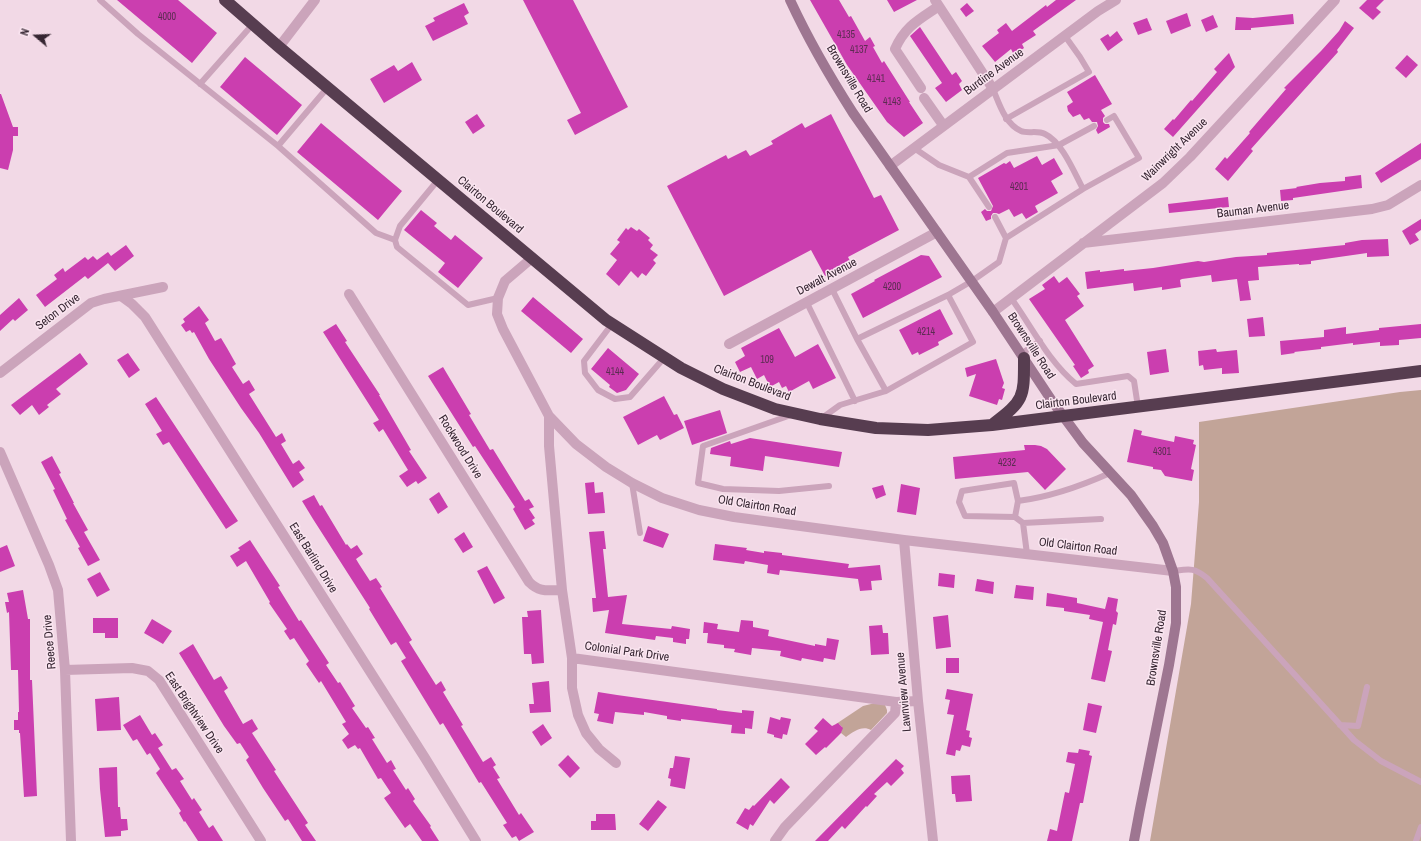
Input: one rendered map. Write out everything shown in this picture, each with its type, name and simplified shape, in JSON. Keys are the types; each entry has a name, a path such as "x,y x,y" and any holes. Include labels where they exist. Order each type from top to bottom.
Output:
{"highway":[{"name":"Clairton Boulevard","path":"225,0 438,180 612,324 681,368 723,389 776,409 820,419 876,428 928,430 992,425 1421,371"},
{"path":"992,425 1012,410 1022,396 1024,387 1022,356"}],"main road":[{"name":"Brownsville Road","path":"790,0 838,90 890,166 972,281 1063,416 1083,443 1131,495 1163,543 1173,571 1176,587 1176,623 1134,841"}],"street":[{"path":"279,46 315,0"},
{"name":"Burdine Avenue","path":"890,166 993,88 1098,11 1116,0"},
{"name":"Wainwright Avenue","path":"993,312 1163,183 1190,157 1335,0"},
{"path":"943,125 895,49 902,35 937,3 993,88"},
{"name":"Bauman Avenue","path":"1083,243 1372,209 1388,204 1421,185"},
{"name":"Dewalt Avenue","path":"729,344 937,232"},
{"name":"Old Clairton Road","path":"532,258 505,281 498,298 497,314 503,329 549,416 576,444 606,467 632,483 662,498 700,510 727,516 904,540 1173,571"},
{"name":"Seton Drive","path":"0,373 91,303 163,287"},
{"name":"Rockwood Drive","path":"349,294 529,582 535,588 543,591 562,590"},
{"name":"East Barlind Drive","path":"121,296 132,304 145,317 476,841"},
{"name":"Colonial Park Drive","path":"549,416 549,446 562,590 572,658 896,702 918,701"},
{"name":"Reece Drive","path":"0,452 49,565 58,590 66,670 71,841"},
{"name":"Lawnview Avenue","path":"904,540 918,701 933,841"},
{"path":"572,658 572,688 578,715 586,733 599,749 616,763"},
{"name":"East Brightview Drive","path":"66,670 132,668 148,671 159,680 261,841"},
{"path":"775,841 785,827 895,713 896,702"}],"lane":[{"path":"100,0 138,34 278,146 376,233 395,240"},
{"path":"200,84 253,24"},
{"path":"1006,119 1089,72 1080,56 1065,36"},
{"path":"278,146 328,87"},
{"path":"993,88 1006,119 1021,132 1036,132 1045,134 1059,145 1083,189"},
{"path":"857,339 948,295 972,281 999,262 1006,238 1083,189 1139,158 1114,116 1106,120"},
{"path":"970,177 1007,153 1059,145 1094,126"},
{"path":"914,148 939,165 970,177 989,207"},
{"path":"438,180 400,226 395,240 397,246 468,305 498,298"},
{"path":"995,217 1006,238"},
{"path":"832,289 857,339 886,391"},
{"path":"820,419 840,406 886,391 973,342 948,295"},
{"path":"1011,298 1064,373 1076,384 1128,376 1134,381 1138,407"},
{"path":"807,303 855,401"},
{"path":"612,324 584,361 585,373 598,390 615,399 630,397 664,358"},
{"path":"1022,356 1040,341"},
{"path":"794,414 703,446 698,483 723,489 779,491 829,486"},
{"path":"1018,501 1038,498 1110,473"},
{"path":"632,483 640,533"},
{"path":"1016,517 1018,501 1014,483 962,491 959,502 964,516 1016,517 1023,523 1027,554"},
{"path":"1023,523 1100,519"},
{"path":"1173,571 1191,569 1199,572 1207,578 1354,740 1381,761 1421,782"},
{"path":"1340,725 1358,726 1366,687"},
{"path":"1416,841 1421,828"}],"shaded area":[{"path":"1421,390 1421,841 1150,841 1191,604 1199,502 1199,422"},
{"path":"875,703 885,705 887,713 871,730 864,728 855,731 846,737 841,733 842,727 839,724 836,724 863,706"}],"building":[{"path":"117,0 178,0 217,33 192,63"},
{"path":"523,0 573,0 628,107 575,135 567,120 581,113"},
{"path":"810,0 839,0 849,17 851,16 865,41 870,37 875,46 873,47 882,63 884,61 923,123 904,137 887,122 847,65"},
{"path":"887,0 917,0 894,12"},
{"path":"1056,0 1076,0 1033,31 1036,35 1022,44 1024,48 1014,55 1011,49 995,62 982,46 999,33 997,30 1006,23 1012,31 1046,5 1047,7"},
{"path":"1367,0 1384,0 1376,8 1381,12 1373,20 1359,8"},
{"path":"464,3 469,13 464,16 468,24 433,41 425,26 435,21 433,18"},
{"path":"967,3 974,11 966,17 960,9"},
{"path":"1187,13 1191,26 1171,34 1166,21"},
{"path":"1293,14 1294,24 1251,28 1251,30 1235,30 1236,17 1253,18"},
{"path":"1213,15 1218,27 1206,32 1201,20"},
{"path":"1147,18 1152,30 1138,35 1133,23"},
{"path":"1345,21 1354,28 1337,50 1338,52 1251,149 1253,151 1228,181 1215,169 1225,157 1227,159 1250,133 1249,132 1286,89 1284,88 1321,51 1339,31"},
{"path":"920,27 952,75 956,72 962,81 959,84 962,90 946,102 935,88 942,83 910,36"},
{"path":"1117,31 1123,40 1108,51 1100,39 1108,34 1110,37"},
{"path":"1229,53 1235,67 1173,137 1164,129 1191,100 1192,101 1217,72 1214,69"},
{"path":"1407,55 1418,65 1406,78 1395,68"},
{"path":"245,57 302,105 277,135 220,87"},
{"path":"412,62 422,80 384,103 370,79 394,65 398,71"},
{"path":"1095,75 1112,104 1101,110 1105,116 1103,118 1103,122 1105,124 1109,124 1110,127 1098,134 1096,130 1098,126 1097,122 1092,122 1089,118 1084,120 1080,114 1073,117 1068,111 1067,106 1073,102 1067,92"},
{"path":"0,94 13,127 18,127 18,136 13,136 13,150 8,170 0,168"},
{"path":"477,114 485,126 473,134 465,122"},
{"path":"831,114 874,198 881,195 899,230 848,257 851,263 825,276 811,250 724,296 667,186 726,155 728,159 746,150 750,156 773,144 771,141 802,123 805,128"},
{"path":"321,123 402,191 378,220 297,152"},
{"path":"1421,143 1421,159 1381,183 1375,173"},
{"path":"1037,156 1042,165 1054,158 1063,174 1051,181 1058,193 1035,206 1038,212 1026,219 1022,213 1014,217 1009,209 999,214 993,213 991,219 986,221 981,212 985,209 987,211 991,211 993,206 978,178 1004,163 1006,164 1010,161 1014,168"},
{"path":"1361,175 1362,188 1281,201 1280,190 1320,183 1345,181 1345,177"},
{"path":"1228,197 1229,207 1169,213 1168,204"},
{"path":"421,210 437,223 434,226 451,240 455,235 483,258 458,288 438,272 445,263 404,230"},
{"path":"1421,219 1421,230 1415,234 1419,240 1410,245 1402,231"},
{"path":"631,227 637,231 639,229 650,238 648,240 653,245 650,249 658,255 653,260 656,263 646,276 642,273 638,278 631,271 619,286 606,274 617,260 610,254 620,242 617,240 626,228 628,230"},
{"path":"1388,239 1389,256 1367,257 1367,253 1311,261 1311,264 1258,267 1259,280 1248,281 1251,300 1240,301 1237,279 1212,282 1211,275 1182,279 1180,280 1181,287 1162,290 1162,287 1134,291 1133,283 1087,289 1085,272 1124,269 1124,271 1153,268 1198,261 1204,262 1236,257 1267,255 1267,253 1345,245 1345,243 1362,240"},
{"path":"126,245 134,256 115,271 108,263 88,279 85,276 45,307 36,295 57,279 54,275 63,268 65,272 85,257 88,260 93,256 97,260 108,252 111,256"},
{"path":"921,255 929,256 942,277 863,318 851,294"},
{"path":"1054,276 1059,283 1067,277 1080,294 1077,296 1084,306 1065,320 1094,366 1088,370 1089,373 1081,378 1073,366 1075,365 1029,299 1045,289 1042,285"},
{"path":"533,297 583,339 571,353 521,311"},
{"path":"19,298 28,310 15,321 13,319 0,331 0,315"},
{"path":"199,306 209,320 205,323 215,341 221,338 227,348 236,364 232,367 243,384 249,380 255,390 249,394 276,437 282,433 286,441 281,444 293,464 299,460 305,468 299,472 304,480 293,488 259,433 209,359 194,332 192,333 190,330 186,332 181,325 185,322 183,319"},
{"path":"940,309 953,334 938,342 939,345 919,355 918,352 912,355 899,330"},
{"path":"1263,317 1265,336 1249,337 1247,319"},
{"path":"336,324 347,341 345,342 380,395 411,450 409,451 427,478 418,484 416,481 407,487 399,476 408,470 383,429 379,432 373,423 379,420 323,332"},
{"path":"1421,324 1421,338 1399,340 1399,345 1380,346 1380,342 1353,345 1353,343 1321,347 1321,349 1281,355 1280,341 1324,337 1324,330 1346,327 1346,334 1379,330 1379,328"},
{"path":"779,328 795,357 818,344 836,378 813,389 809,381 789,392 786,386 782,388 779,382 770,387 764,375 757,379 751,367 740,372 735,362 745,356 741,348"},
{"path":"608,348 639,374 626,390 617,393 591,369"},
{"path":"1166,349 1169,372 1150,375 1147,352"},
{"path":"1216,349 1217,352 1237,350 1239,373 1222,374 1222,368 1204,370 1203,365 1199,366 1198,351"},
{"path":"80,353 88,364 56,389 61,394 47,405 49,407 39,415 32,405 20,415 11,405"},
{"path":"128,353 140,370 129,378 117,360"},
{"path":"996,359 1004,383 1002,388 1005,389 1002,400 999,399 997,405 969,396 976,374 967,377 965,368"},
{"path":"443,367 471,414 469,415 490,450 493,449 525,501 529,499 534,507 529,509 535,518 532,520 535,524 525,530 513,509 515,507 475,446 473,447 428,376"},
{"path":"664,396 674,415 677,414 684,428 660,440 657,435 638,445 623,417"},
{"path":"156,397 238,521 226,529 169,442 163,445 156,434 162,431 145,404"},
{"path":"720,410 727,433 692,445 684,421"},
{"path":"1134,429 1142,431 1141,435 1174,442 1175,436 1194,440 1193,444 1196,445 1191,469 1194,470 1192,481 1165,476 1161,470 1153,469 1153,467 1127,462"},
{"path":"750,438 842,452 839,467 765,456 763,471 730,466 731,457 710,454 711,448 730,441 731,444"},
{"path":"1024,445 1041,446 1047,449 1066,469 1045,490 1028,472 955,479 953,457 1025,450"},
{"path":"52,456 61,473 59,474 73,503 88,530 84,532 100,560 88,566 78,548 80,547 65,520 67,519 53,490 55,489 41,462"},
{"path":"594,482 595,493 603,492 605,513 588,514 585,483"},
{"path":"901,484 920,488 916,515 897,512"},
{"path":"883,485 886,495 876,499 872,488"},
{"path":"439,492 448,507 438,514 429,499"},
{"path":"314,495 320,506 322,505 346,545 347,544 351,549 357,545 363,554 356,559 359,564 370,581 376,578 382,587 380,588 412,640 409,642 436,685 441,681 446,690 443,692 463,725 461,726 483,762 491,757 496,765 493,767 500,778 497,779 519,815 521,813 534,832 519,841 516,836 512,838 503,825 507,823 481,782 479,783 443,723 440,725 401,661 406,658 396,642 391,645 369,609 370,608 302,501"},
{"path":"648,526 669,534 663,548 643,541"},
{"path":"604,531 606,549 603,549 608,597 627,595 622,624 671,629 672,626 690,629 689,639 686,639 686,644 673,642 673,638 656,636 655,640 605,633 609,610 593,612 592,598 596,598 589,532"},
{"path":"464,532 473,547 463,553 454,539"},
{"path":"250,540 280,586 278,587 299,621 301,620 329,663 326,665 338,683 340,682 355,706 352,708 375,738 372,739 387,763 391,760 396,769 393,770 406,790 408,788 415,799 413,801 431,826 430,827 439,841 422,841 410,824 405,828 384,798 391,793 381,778 378,779 360,748 358,749 355,745 348,749 342,740 349,734 342,724 346,722 321,681 319,683 306,664 309,661 294,638 290,640 284,631 287,629 269,603 270,602 246,561 237,567 230,556 240,550 238,548"},
{"path":"715,544 747,548 746,550 764,553 764,551 782,553 782,555 849,564 848,568 880,565 882,580 871,581 872,590 860,591 858,579 780,570 779,575 767,573 768,565 745,561 744,564 713,560"},
{"path":"7,545 15,566 0,572 0,548"},
{"path":"487,566 505,598 494,604 477,571"},
{"path":"100,572 110,590 97,597 87,579"},
{"path":"939,573 955,575 954,588 938,586"},
{"path":"977,579 994,582 993,594 975,591"},
{"path":"1016,585 1034,587 1033,600 1014,598"},
{"path":"23,590 28,619 30,619 30,680 32,680 37,796 24,797 20,733 19,730 14,730 14,720 18,720 19,712 18,670 11,670 9,612 7,613 5,602 9,602 7,593"},
{"path":"1047,593 1077,598 1077,603 1105,609 1108,597 1118,599 1116,611 1118,613 1116,625 1113,624 1108,650 1112,651 1105,682 1091,679 1103,622 1089,619 1090,615 1064,611 1064,608 1046,606"},
{"path":"541,610 544,663 532,664 531,654 524,654 522,617 528,617 527,611"},
{"path":"948,615 951,647 936,649 933,617"},
{"path":"93,618 118,618 118,638 105,638 105,633 93,633"},
{"path":"152,619 172,631 163,644 144,633"},
{"path":"741,620 753,621 753,627 769,630 768,636 815,646 815,644 826,646 827,638 839,640 835,660 824,658 823,662 802,658 801,661 780,656 781,651 752,648 751,655 734,652 735,649 724,648 724,645 707,643 708,633 703,633 704,622 718,624 717,629 739,632"},
{"path":"882,625 883,633 888,633 889,654 871,655 869,626"},
{"path":"193,644 214,680 221,676 228,688 224,691 243,724 252,719 258,729 252,733 276,770 274,771 308,823 305,825 316,841 302,841 288,819 285,821 246,760 249,757 240,743 237,744 224,726 179,653"},
{"path":"946,658 959,658 959,673 946,673"},
{"path":"549,681 551,712 530,713 529,704 534,704 532,683"},
{"path":"947,689 973,694 966,730 970,731 969,737 972,738 970,747 962,745 960,751 956,750 955,756 946,754 954,715 947,714 950,700 945,699"},
{"path":"598,692 717,710 742,713 742,710 754,711 752,729 745,728 745,734 731,733 732,725 681,719 681,721 667,719 667,716 644,712 644,715 615,712 613,724 597,721 599,714 594,713"},
{"path":"119,697 121,730 97,731 95,699"},
{"path":"1088,703 1102,706 1096,733 1083,730"},
{"path":"140,715 152,735 155,733 163,745 158,748 172,770 176,768 184,779 180,781 192,800 194,798 202,810 199,812 209,828 213,825 223,841 198,841 185,821 184,822 179,813 181,811 156,773 160,769 150,753 147,755 137,739 133,741 123,725"},
{"path":"770,717 780,720 781,717 791,719 787,735 783,734 782,739 767,733"},
{"path":"823,718 832,726 838,723 843,728 841,733 826,748 825,747 816,755 805,744 818,731 814,728"},
{"path":"543,724 552,738 541,746 532,732"},
{"path":"1079,749 1090,751 1089,755 1092,756 1083,803 1080,803 1072,841 1047,841 1050,829 1057,831 1065,792 1069,793 1075,764 1066,762 1068,752 1078,753"},
{"path":"568,755 580,768 570,778 558,765"},
{"path":"675,756 690,758 685,789 670,786 671,779 668,778 670,768 673,768"},
{"path":"896,759 904,766 901,769 904,773 891,786 887,782 874,794 877,796 845,829 842,826 828,841 815,841"},
{"path":"117,767 118,807 120,807 121,819 127,819 128,830 121,831 121,836 105,837 99,768"},
{"path":"970,775 972,801 956,802 955,794 952,794 951,776"},
{"path":"781,778 790,787 774,804 770,800 753,826 750,824 748,830 736,823 745,808 749,810 753,805 754,806"},
{"path":"658,800 667,807 648,831 639,824"},
{"path":"596,814 615,814 616,830 591,830 591,821 596,821"}]}
